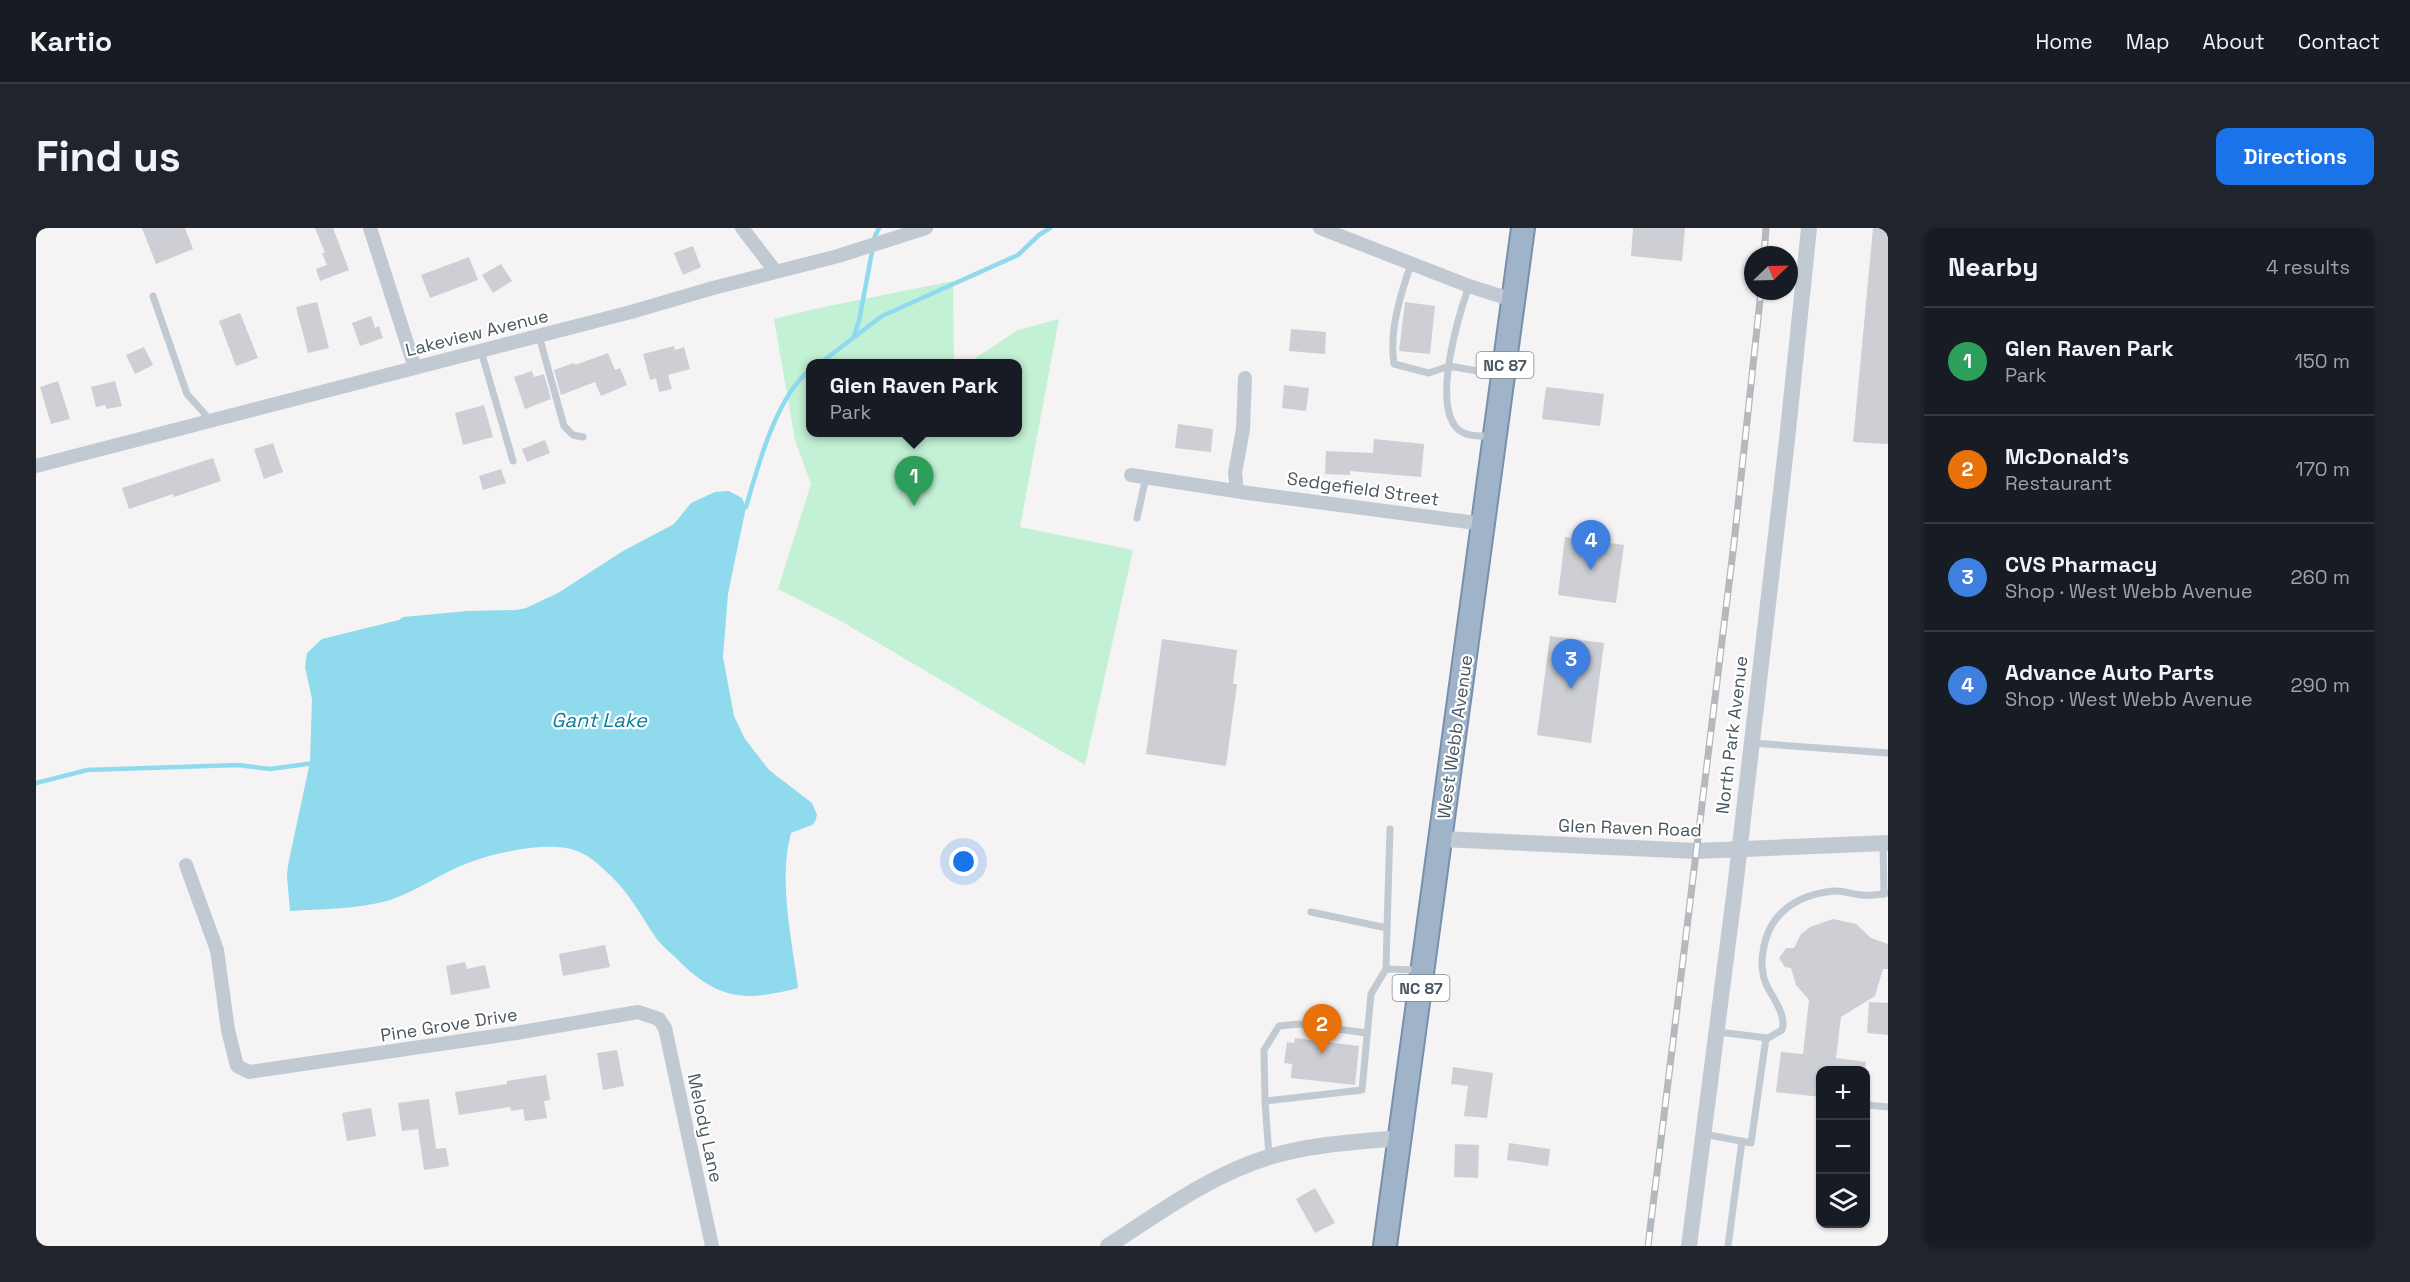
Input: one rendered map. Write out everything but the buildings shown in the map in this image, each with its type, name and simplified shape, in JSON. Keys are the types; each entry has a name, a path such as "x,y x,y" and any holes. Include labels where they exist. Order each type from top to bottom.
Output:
{"highway":[{"name":"West Webb Avenue","path":"1385,1246 1442,839 1523,228"}],"street":[{"path":"370,228 415,368"},
{"path":"742,228 776,272"},
{"name":"Lakeview Avenue","path":"36,466 539,336 838,256 926,228"},
{"path":"1320,228 1469,286 1513,300"},
{"name":"North Park Avenue","path":"1689,1246 1752,743 1809,228"},
{"path":"1237,491 1235,472 1243,429 1245,378"},
{"name":"Sedgefield Street","path":"1131,475 1484,524"},
{"name":"Glen Raven Road","path":"1442,839 1696,851 1886,843"},
{"name":"Pine Grove Drive","path":"186,865 217,950 228,1030 237,1066 249,1072 638,1012 659,1019"},
{"name":"Melody Lane","path":"659,1019 665,1028 712,1246"},
{"path":"1108,1246 1204,1185 1269,1157 1303,1148 1401,1138"}],"lane":[{"path":"1411,264 1400,296 1392,348 1394,364 1429,373 1449,366 1503,375"},
{"path":"1469,286 1459,314 1445,396 1455,426 1467,435 1496,437"},
{"path":"153,296 187,394 211,421"},
{"path":"539,336 564,426 573,435 583,437"},
{"path":"481,351 513,461"},
{"path":"1137,518 1146,477"},
{"path":"1752,743 1888,753"},
{"path":"1265,1101 1362,1090 1371,994 1386,969 1390,829"},
{"path":"1717,1032 1766,1038 1782,1030 1784,1025 1780,1011 1764,980 1762,958 1765,938 1772,922 1793,904 1824,893 1836,891 1863,896 1886,894 1886,843"},
{"path":"1311,912 1387,928"},
{"path":"1386,969 1424,970"},
{"path":"1269,1157 1264,1050 1280,1026 1299,1024 1366,1033"},
{"path":"1703,1134 1751,1143 1766,1038"},
{"path":"1870,1105 1888,1107"},
{"path":"1728,1246 1742,1141"}],"green space":[{"path":"953,281 954,359 806,359 806,437 1022,437 1022,359 974,359 1018,330 1059,319 1020,527 1133,550 1085,765 841,621 778,589 811,484 795,440 774,319"}],"water":[{"name":"Gant Lake","path":"729,491 742,498 746,507 728,594 723,657 734,716 745,739 769,770 812,803 817,815 812,825 791,833 787,851 787,910 798,988 747,996 720,990 706,983 658,941 630,898 611,876 585,855 563,848 521,849 479,859 458,867 410,892 378,903 290,911 288,865 310,762 312,699 305,667 307,653 322,639 399,620 403,617 526,608 558,593 623,551 674,524 691,503 715,492"}],"waterway":[{"path":"854,336 859,321 875,236 879,228"},
{"path":"826,359 882,316 1018,255 1050,228"},
{"path":"740,509 746,507 778,414 787,397 806,374"},
{"path":"36,783 87,770 238,765 270,769 314,763"}],"railway":[{"path":"1765,246 1766,228"},
{"path":"1648,1246 1734,543 1760,300"}],"place":[{"name":"Glen Raven Park","path":"914,506"},
{"name":"Advance Auto Parts","path":"1591,570"},
{"name":"CVS Pharmacy","path":"1571,689"},
{"name":"McDonald's","path":"1322,1054"}]}
